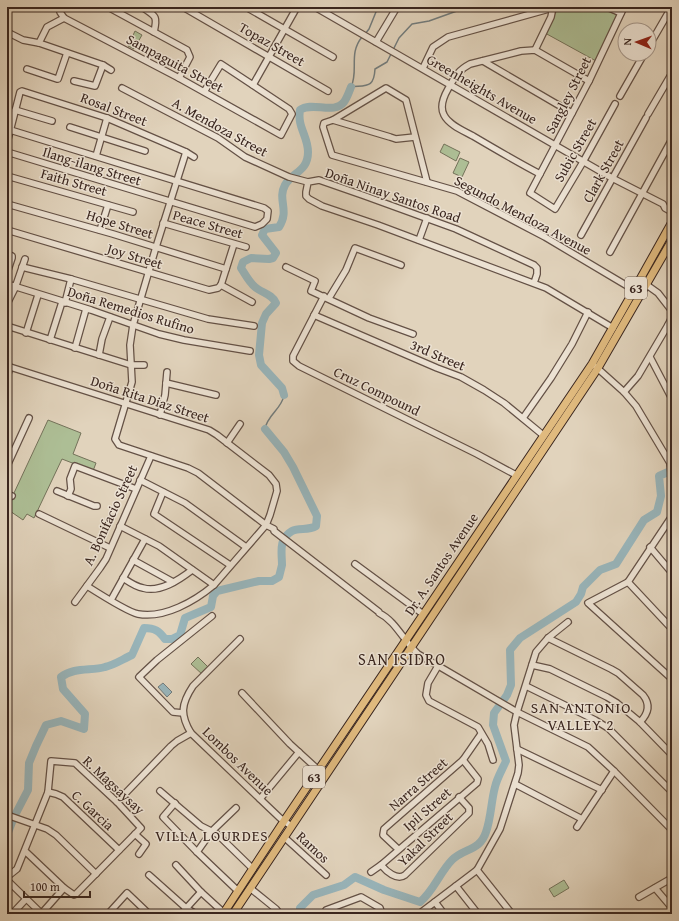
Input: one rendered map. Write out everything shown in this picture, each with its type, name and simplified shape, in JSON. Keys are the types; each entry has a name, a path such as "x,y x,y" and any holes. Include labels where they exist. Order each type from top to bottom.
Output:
{"main road":[{"name":"Dr. A. Santos Avenue","path":"224,914 284,821 543,435 595,366 613,328 672,222"},
{"name":"Dr. A. Santos Avenue","path":"233,914 527,475 647,284 672,240"},
{"path":"518,473 527,475"}],"street":[{"path":"108,7 187,50 190,57 179,78"},
{"path":"142,7 155,17 157,22 154,32"},
{"name":"Topaz Street","path":"183,7 328,91"},
{"path":"246,7 333,57"},
{"path":"204,92 221,64 252,85 297,7"},
{"name":"Greenheights Avenue","path":"315,7 672,212"},
{"path":"376,42 397,7"},
{"path":"607,7 621,13"},
{"name":"Sangley Street","path":"530,194 589,81 624,7"},
{"path":"534,50 549,21 553,8"},
{"path":"422,68 433,47 448,37 553,8"},
{"path":"657,32 670,8"},
{"name":"Sampaguita Street","path":"60,9 64,18 179,78 281,135 292,114 289,109 252,85"},
{"path":"39,43 47,27 64,18"},
{"path":"7,32 23,40 39,43 103,65 111,70"},
{"path":"540,174 506,156 453,124 444,115 442,108 443,99 450,85 458,71 470,64 521,51 534,50 589,81"},
{"path":"27,69 58,79 67,53"},
{"path":"483,61 572,113"},
{"path":"620,96 639,62"},
{"path":"74,81 95,86 103,65"},
{"name":"Clark Street","path":"581,235 672,72"},
{"name":"A. Mendoza Street","path":"122,88 218,138 245,157 291,177 308,182"},
{"path":"333,120 386,88 406,100 427,182"},
{"name":"Rosal Street","path":"15,110 20,92 22,91 107,118 186,152 194,157"},
{"name":"Subic Street","path":"530,194 555,209 584,162 615,104"},
{"path":"7,143 8,130 15,110 52,121"},
{"path":"96,156 107,118"},
{"path":"333,120 390,137 415,137"},
{"name":"Segundo Mendoza Avenue","path":"333,120 324,123 323,127 332,155 457,191 545,237 634,290"},
{"path":"70,127 145,151"},
{"path":"8,130 177,180"},
{"path":"610,252 640,194 672,138"},
{"name":"Ilang-ilang Street","path":"7,152 255,227 262,224 267,219 268,211 264,208 177,180"},
{"path":"186,152 133,325 130,338 132,382 115,439 116,442 119,445 151,456 181,464 198,473 380,613 398,630 411,648 418,654 517,712 588,747 614,771 672,830"},
{"name":"Faith Street","path":"7,176 133,212"},
{"name":"Doña Ninay Santos Road","path":"534,283 537,274 537,268 534,265 463,232 319,180 308,182 306,192 309,199 322,206 419,240 546,288 613,328"},
{"name":"Hope Street","path":"7,204 100,230 226,269"},
{"path":"100,230 108,205"},
{"path":"419,240 427,218"},
{"name":"Peace Street","path":"163,223 246,247"},
{"name":"Joy Street","path":"7,230 209,290 218,288 221,285"},
{"path":"234,244 221,285 252,302"},
{"name":"Cruz Compound","path":"401,265 355,248 346,270 314,315 293,356 293,361 299,366 518,473"},
{"path":"7,254 12,258 7,273"},
{"path":"7,304 15,288 25,259"},
{"path":"22,267 71,279 208,319 254,326"},
{"path":"286,267 315,281 311,291 327,297 369,318 413,334"},
{"path":"50,340 71,279"},
{"path":"640,280 658,293 672,311"},
{"name":"Doña Remedios Rufino","path":"7,284 15,288 184,340 250,351"},
{"path":"26,332 38,295"},
{"path":"75,348 86,309"},
{"path":"523,418 551,378 572,344 588,312"},
{"name":"3rd Street","path":"314,315 461,377 484,390 523,418 543,435"},
{"path":"99,355 102,339 110,317"},
{"path":"624,392 638,376 672,317"},
{"path":"668,325 672,332"},
{"path":"7,326 131,365 144,365"},
{"path":"650,357 672,399"},
{"path":"595,366 624,392 636,406 670,463 672,481"},
{"path":"7,377 8,367"},
{"name":"Doña Rita Diaz Street","path":"8,367 209,430 269,475 276,484 272,530"},
{"path":"160,415 165,395 167,372"},
{"path":"166,383 216,395"},
{"path":"7,466 29,418"},
{"path":"227,442 240,424"},
{"name":"A. Bonifacio Street","path":"75,602 100,568 151,456"},
{"path":"68,496 71,489 70,479 75,466 136,489"},
{"path":"140,480 185,504 246,547"},
{"path":"57,491 97,506"},
{"path":"163,492 154,514 230,566"},
{"path":"39,514 110,548"},
{"path":"672,516 628,582 588,603 672,679"},
{"path":"120,526 159,546 214,585"},
{"path":"87,586 137,614 148,615 162,613 186,604 206,592 214,585 246,547 272,530"},
{"path":"111,600 145,539"},
{"path":"650,548 672,573"},
{"path":"133,560 173,582"},
{"path":"355,564 423,614"},
{"path":"123,578 141,588 151,590 181,579 192,570"},
{"path":"628,582 672,629"},
{"path":"182,713 173,712 139,677 157,660 212,616"},
{"path":"419,914 477,870 498,834 519,765 514,725 536,652 548,638 568,622"},
{"path":"548,638 618,673 643,695 648,706 646,717 640,722"},
{"path":"191,733 185,723 182,713 187,694 193,686 240,639"},
{"path":"532,665 550,669 607,696 627,710 672,755"},
{"path":"438,666 428,683 426,695 429,701 478,727 488,744 493,760"},
{"path":"526,686 608,728 672,792"},
{"path":"242,693 299,752 325,776"},
{"name":"Lombos Avenue","path":"117,802 171,746 191,733 260,799 291,826"},
{"name":"Narra Street","path":"398,849 383,835 384,829 463,760 481,734"},
{"path":"517,749 602,790"},
{"path":"260,799 299,752"},
{"name":"Ipil Street","path":"371,872 477,783 478,779 463,760"},
{"name":"R. Magsaysay","path":"7,879 17,869 48,792 51,761 75,763 117,802 141,828 76,894 72,895 64,888"},
{"path":"577,827 614,771"},
{"path":"514,784 582,819"},
{"path":"160,791 201,826 217,834 253,869"},
{"name":"C. Garcia","path":"48,792 63,796 119,850"},
{"name":"Yakal Street","path":"381,865 385,870 398,877 402,878 405,876 469,813 468,808 459,797"},
{"path":"175,803 163,817 196,852 238,891"},
{"path":"196,852 212,831 236,808"},
{"path":"8,815 47,829 56,835 96,874"},
{"path":"135,834 145,843 146,846 139,854"},
{"name":"Ramos","path":"284,837 326,875"},
{"path":"7,879 41,914 64,888 25,851"},
{"path":"176,865 200,892 224,914"},
{"path":"477,870 512,914"},
{"path":"149,875 186,908 196,914"},
{"path":"640,898 672,878"},
{"path":"456,886 478,914"},
{"path":"250,888 280,914"},
{"path":"655,888 672,908"},
{"path":"181,914 200,892"},
{"path":"108,914 127,893 149,914"},
{"path":"324,914 326,910 361,897 380,908 382,914"},
{"path":"12,914 26,899"},
{"path":"435,902 444,914"}],"green space":[{"path":"565,7 601,7 617,15 596,61 545,33 557,10"},
{"path":"135,31 142,35 134,49 128,46"},
{"path":"444,144 460,152 456,161 440,152"},
{"path":"460,158 469,162 462,177 453,173"},
{"path":"48,420 81,433 73,454 96,463 93,471 62,459 34,518 27,514 23,520 7,508"},
{"path":"198,657 209,668 203,675 191,664"},
{"path":"564,880 569,888 554,897 549,889"}],"water":[{"path":"163,683 172,692 167,697 158,687"}],"waterway":[{"path":"365,34 369,29 378,7"},
{"path":"351,87 371,83 375,69 387,62 399,38 412,24 429,21 468,7"},
{"path":"351,87 354,75 354,56 358,43 362,37"},
{"path":"284,395 282,388 261,365 259,355 262,323 266,314 276,303 267,294 253,285 241,268 243,262 251,258 269,259 273,258 276,253 262,235 265,229 279,227 284,210 282,196 285,185 303,168 307,159 308,146 301,127 299,116 300,110 311,107 329,108 340,106 344,102 351,87"},
{"path":"265,429 266,424 283,400 284,395"},
{"path":"7,835 14,817 28,790 29,763 46,725 61,721 84,729 85,714 63,689 61,677 77,670 108,666 132,655 144,628 156,630 165,639 172,639 180,635 185,618 211,607 213,596 217,591 259,581 272,581 279,577 282,565 281,551 285,538 292,531 316,526 317,516 293,467 284,452 265,429"},
{"path":"302,914 300,908 313,895 344,885 355,877 384,890 420,902 429,893 452,860 480,843 488,827 496,784 506,761 493,725 494,713 507,695 511,685 510,650 520,638 576,602 583,587 600,570 616,564 644,520 657,512 661,496 659,476 668,472 672,473"}],"district":[{"name":"SAN ISIDRO","path":"402,659"},
{"name":"SAN ANTONIO VALLEY 2","path":"581,716"},
{"name":"VILLA LOURDES","path":"212,835"}]}
